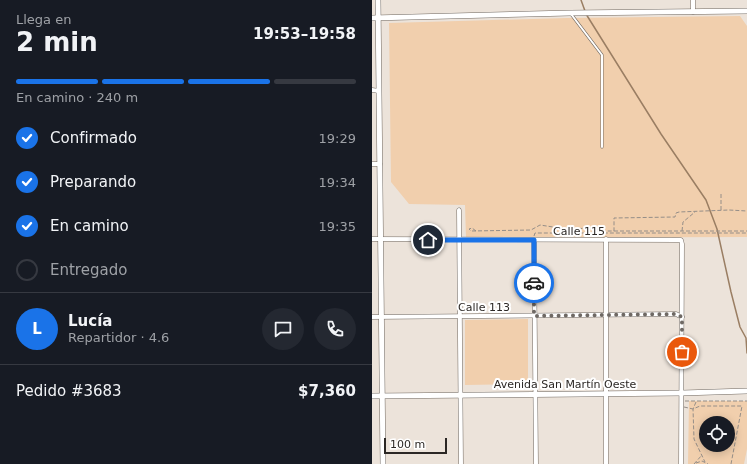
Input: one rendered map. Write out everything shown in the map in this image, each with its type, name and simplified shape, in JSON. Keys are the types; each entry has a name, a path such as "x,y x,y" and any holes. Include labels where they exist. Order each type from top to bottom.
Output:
{"street":[{"path":"378,0 382,464"},
{"path":"693,0 693,12"},
{"path":"372,18 570,13 747,11"},
{"path":"372,90 379,91"},
{"path":"372,164 380,164"},
{"path":"459,210 461,464"},
{"name":"Calle 115","path":"372,239 681,240 682,317"},
{"path":"606,239 606,464"},
{"path":"534,240 536,464"},
{"name":"Calle 113","path":"372,317 676,314 682,317"},
{"path":"681,464 682,317"},
{"name":"Avenida San Martín Oeste","path":"372,396 747,391"}],"lane":[{"path":"570,13 602,55 602,146"}],"path":[{"path":"721,194 721,210"},
{"path":"681,232 683,222 695,211"},
{"path":"614,231 614,218 675,217 676,213 679,212 695,211 747,211"},
{"path":"476,231 531,230 540,225 566,229 594,228 600,231 716,233"},
{"path":"720,233 747,231"},
{"path":"534,240 535,233 747,234"},
{"path":"682,401 747,401"},
{"path":"696,401 693,409 694,438 705,462"},
{"path":"682,406 693,409 700,406 742,406 730,464"},
{"path":"695,463 702,455"},
{"path":"695,463 699,461 708,464"}],"shaded area":[{"path":"740,16 747,26 747,237 466,238 465,205 409,204 391,182 389,23 567,18"},
{"path":"528,319 528,384 465,385 465,320"},
{"path":"689,401 747,401 747,449 744,464 688,464"}],"waterway":[{"path":"581,0 585,11"},
{"path":"586,14 661,134 706,200 717,229 740,327 746,338 747,353"}],"way so far":[{"path":"534,283 534,316 676,314 682,317 682,352"}],"route":[{"path":"428,240 534,240 534,283"}]}
